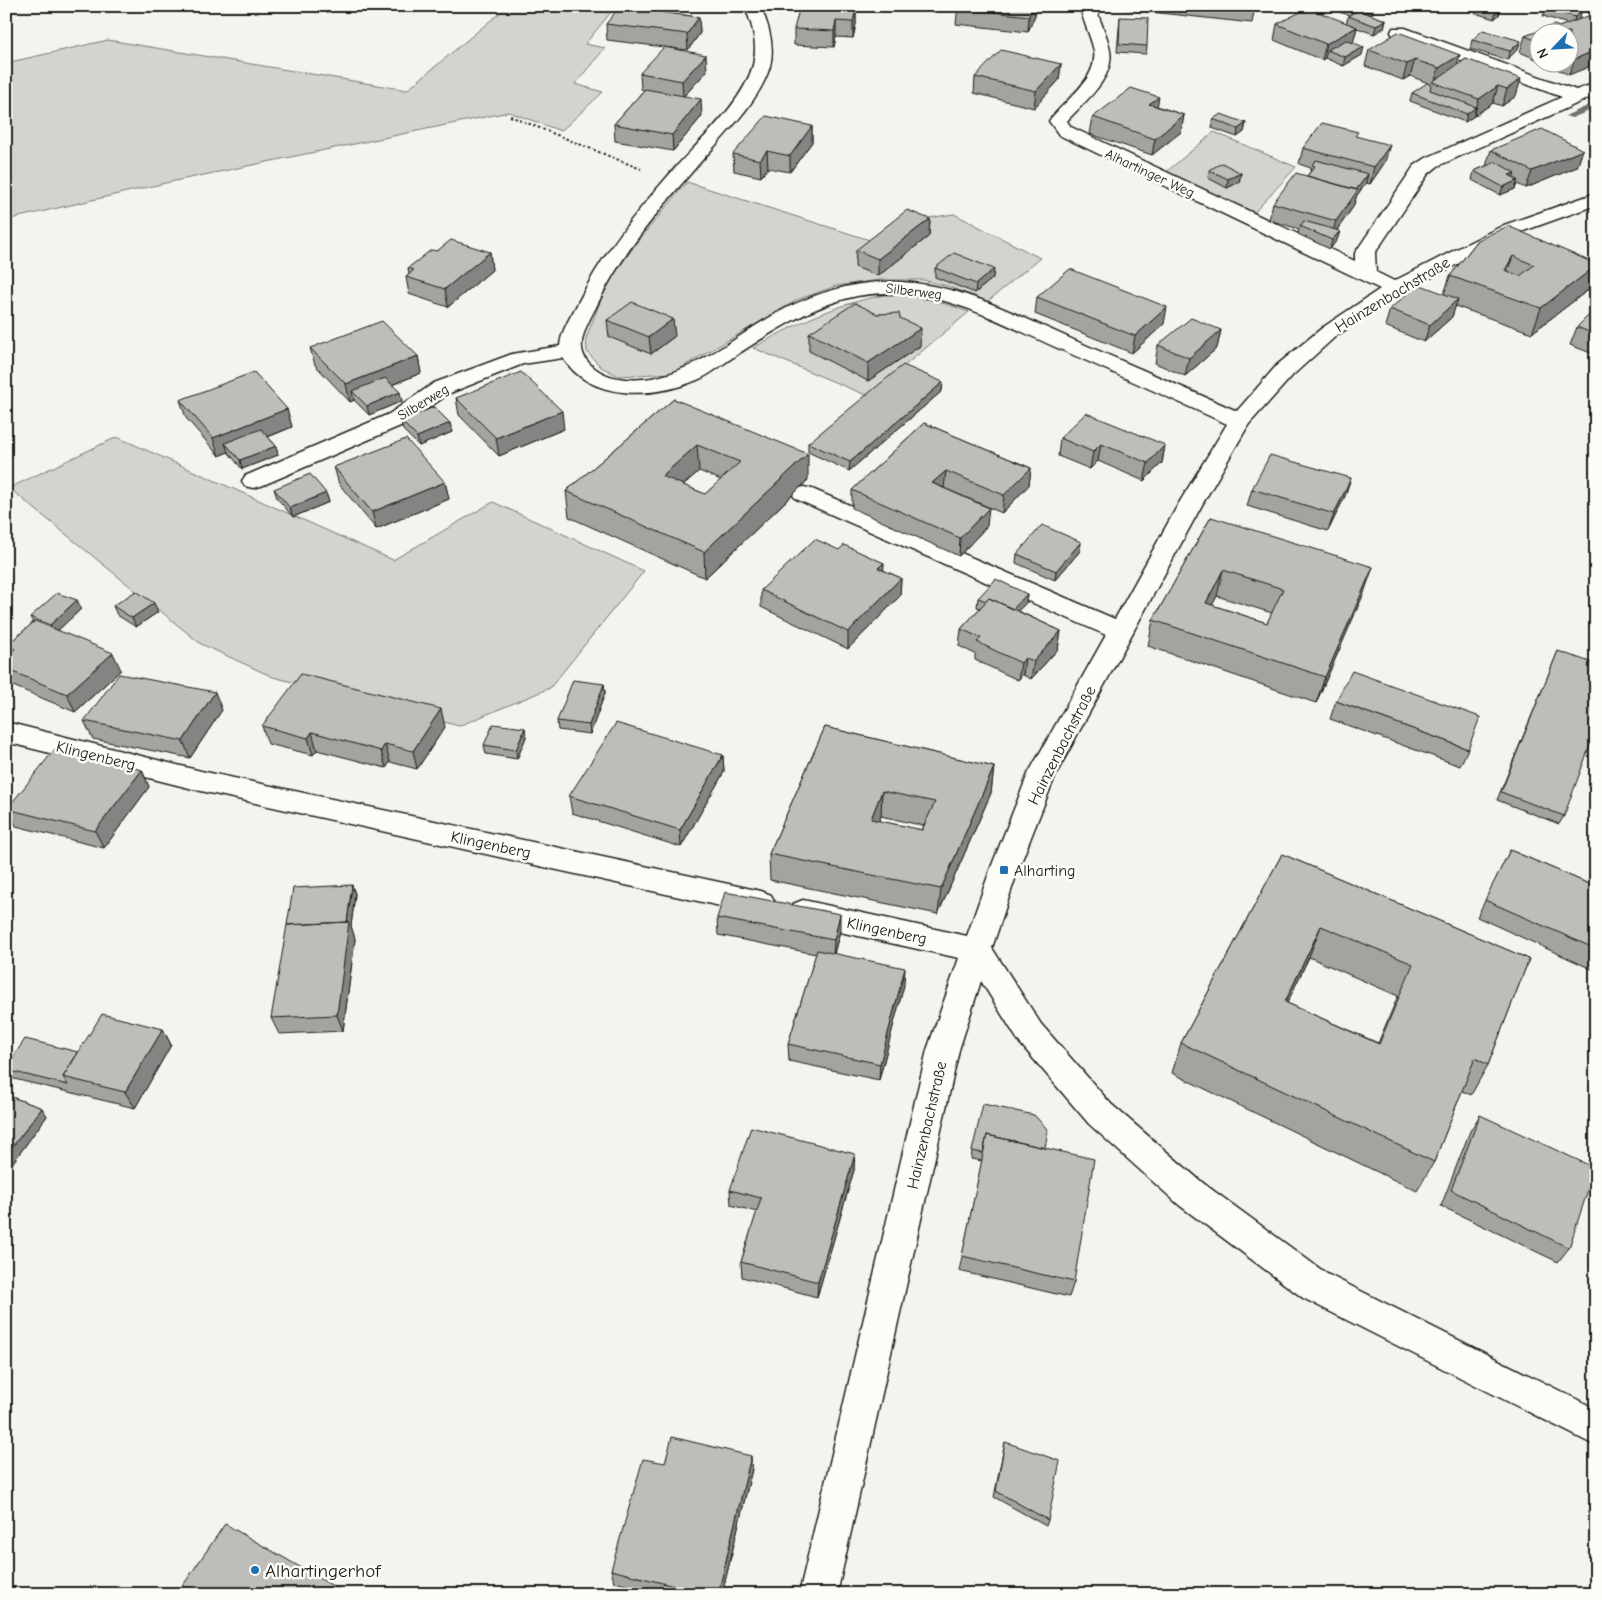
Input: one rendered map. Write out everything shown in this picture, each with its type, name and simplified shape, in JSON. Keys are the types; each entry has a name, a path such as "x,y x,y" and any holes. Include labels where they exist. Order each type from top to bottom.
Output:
{"street":[{"path":"571,351 569,344 599,278 635,227 737,110 760,70 763,44 759,20 752,6"},
{"name":"Alhartinger Weg","path":"1088,6 1104,61 1100,72 1058,121 1065,131 1082,141 1394,289"},
{"path":"1547,6 1596,20"},
{"path":"1399,32 1575,96"},
{"path":"1367,275 1364,263 1366,253 1421,170 1453,152 1596,88"},
{"name":"Hainzenbachstraße","path":"818,1594 943,1050 1004,870 1042,774 1217,457 1240,421 1305,351 1354,314 1394,289 1511,229 1596,199"},
{"name":"Silberweg","path":"253,481 397,418 442,388 519,358 571,351 573,361 588,374 608,383 634,386 666,382 692,374 775,321 844,293 871,287 901,287 937,291 982,306 1240,421"},
{"path":"804,494 1120,631"},
{"name":"Klingenberg","path":"6,732 200,781 978,950"},
{"path":"978,950 1030,1033 1094,1106 1191,1194 1315,1286 1596,1428"}],"path":[{"path":"510,116 647,172 677,178"}],"shaded area":[{"path":"508,6 616,6 585,44 605,48 575,84 603,92 561,131 509,112 170,182 6,220 6,63 108,40 407,90"},
{"path":"1214,132 1296,167 1252,215 1165,173"},
{"path":"687,182 876,242 909,221 954,214 1040,258 987,302 947,286 923,280 879,280 836,286 797,300 672,373 619,376 601,367 587,352 586,338 607,284 638,241"},
{"path":"884,295 927,299 969,312 868,396 753,348 784,331 833,309"},
{"path":"117,437 393,560 493,502 644,571 550,688 459,726 273,677 201,644 9,488"}],"building":[{"path":"620,6 661,7 658,12 699,17 687,34 606,24"},
{"path":"800,6 856,8 853,22 836,21 834,31 794,29"},
{"path":"958,6 1033,6 1029,16 957,8"},
{"path":"1348,6 1373,6 1363,12 1386,20 1376,26 1348,16 1358,10"},
{"path":"1482,6 1501,6 1496,11"},
{"path":"1548,6 1567,6 1582,11 1575,17 1546,8"},
{"path":"1308,8 1357,27 1326,44 1277,24"},
{"path":"1593,14 1596,15 1596,50 1580,57 1580,22 1572,22"},
{"path":"1120,17 1148,18 1147,46 1119,44"},
{"path":"1483,30 1521,41 1510,51 1472,40"},
{"path":"1398,32 1460,55 1439,68 1415,60 1407,64 1369,50"},
{"path":"1346,40 1364,47 1345,57 1327,50"},
{"path":"664,47 706,55 682,81 640,73"},
{"path":"1001,50 1061,64 1036,91 975,77"},
{"path":"1466,59 1521,79 1507,89 1498,86 1479,99 1432,82"},
{"path":"1427,83 1431,85 1430,90 1476,107 1467,114 1412,93"},
{"path":"1131,88 1159,97 1149,104 1184,115 1155,139 1093,117"},
{"path":"645,89 701,99 672,135 614,124"},
{"path":"1221,114 1246,123 1238,129 1213,119"},
{"path":"766,116 812,126 790,156 767,151 760,160 733,154"},
{"path":"1322,123 1358,132 1355,136 1390,145 1374,167 1303,148"},
{"path":"1542,129 1583,150 1532,171 1491,150"},
{"path":"1316,160 1368,174 1356,190 1307,176 1315,166 1312,165"},
{"path":"1496,162 1515,173 1509,175 1518,180 1503,187 1474,171"},
{"path":"1222,163 1241,173 1228,179 1209,170"},
{"path":"1296,173 1358,190 1336,221 1273,203"},
{"path":"907,210 930,219 878,259 856,250"},
{"path":"1304,221 1340,231 1332,240 1300,226"},
{"path":"1508,226 1596,264 1596,266 1541,308 1450,276 1478,240","holes":["1513,256 1534,265 1520,276 1505,270"]},
{"path":"451,240 490,252 445,289 406,277 414,270 408,268 431,250 437,251"},
{"path":"954,253 994,269 976,284 935,268"},
{"path":"1070,269 1167,307 1135,336 1037,297"},
{"path":"1418,284 1458,299 1430,325 1390,309"},
{"path":"632,302 673,319 649,337 607,320"},
{"path":"855,303 877,314 899,313 900,318 921,328 868,363 809,333"},
{"path":"1596,308 1596,335 1577,327"},
{"path":"1191,318 1221,330 1189,358 1158,345"},
{"path":"382,321 418,356 346,384 310,348"},
{"path":"903,365 943,382 850,462 808,443"},
{"path":"254,372 287,409 213,438 180,400"},
{"path":"521,372 562,411 496,438 456,398"},
{"path":"385,378 400,392 367,406 352,391"},
{"path":"674,399 808,454 704,552 566,491","holes":["697,445 740,462 705,494 662,476"]},
{"path":"434,407 450,423 417,437 401,421"},
{"path":"1086,413 1165,445 1148,463 1101,444 1093,452 1060,438"},
{"path":"924,423 1031,468 1004,495 946,471 932,483 989,508 960,538 852,490"},
{"path":"261,429 276,446 240,460 225,443"},
{"path":"406,439 445,482 372,512 334,467"},
{"path":"1270,455 1351,478 1334,514 1252,489"},
{"path":"310,474 326,493 290,508 274,489"},
{"path":"1211,517 1373,567 1325,677 1153,620","holes":["1223,570 1283,589 1267,623 1206,603"]},
{"path":"1042,525 1081,542 1056,571 1017,554"},
{"path":"815,539 839,550 844,545 884,563 878,568 901,578 848,632 761,590"},
{"path":"996,579 1027,594 1013,609 989,598 986,601 978,598"},
{"path":"136,591 154,603 132,618 113,606"},
{"path":"57,593 77,600 50,625 30,617"},
{"path":"989,598 1061,631 1034,661 1025,658 1021,663 977,642 981,638 961,629"},
{"path":"35,621 113,653 67,694 6,669 6,656 15,649 7,645"},
{"path":"1558,651 1596,664 1596,729 1564,816 1501,792"},
{"path":"1352,671 1480,717 1468,749 1336,701"},
{"path":"119,674 215,692 183,741 84,721"},
{"path":"301,674 441,709 413,751 385,744 381,751 312,732 308,738 262,726"},
{"path":"573,680 604,684 589,725 557,721"},
{"path":"616,723 723,755 680,830 569,796"},
{"path":"493,724 525,728 516,750 484,745"},
{"path":"825,727 994,767 941,889 769,854","holes":["882,791 935,802 922,830 871,819"]},
{"path":"55,749 142,770 95,831 7,809"},
{"path":"1510,850 1596,887 1596,949 1485,900"},
{"path":"1282,854 1529,959 1488,1065 1475,1058 1434,1162 1181,1043","holes":["1321,926 1413,964 1379,1044 1285,1002"]},
{"path":"352,885 347,922 287,925 293,888"},
{"path":"725,892 840,914 834,940 717,918"},
{"path":"349,922 337,1015 271,1018 287,925"},
{"path":"817,950 905,968 880,1064 788,1044"},
{"path":"102,1014 163,1029 125,1092 63,1077"},
{"path":"25,1039 78,1052 63,1077 68,1085 6,1070"},
{"path":"6,1095 42,1108 6,1155"},
{"path":"983,1104 1034,1115 1048,1130 1045,1148 987,1135 983,1153 972,1151"},
{"path":"1480,1115 1595,1168 1569,1248 1451,1190"},
{"path":"751,1127 855,1154 818,1282 741,1262 761,1198 730,1190"},
{"path":"987,1135 1094,1159 1074,1282 962,1256"},
{"path":"672,1437 751,1456 718,1594 706,1594 611,1570 643,1459 665,1463"},
{"path":"1005,1442 1060,1461 1048,1520 996,1491"},
{"path":"225,1524 347,1594 177,1594"}],"waterway":[{"path":"1569,116 1596,105"}],"place":[{"name":"Alharting","path":"1004,870"},
{"name":"Alhartingerhof","path":"255,1570"}]}
